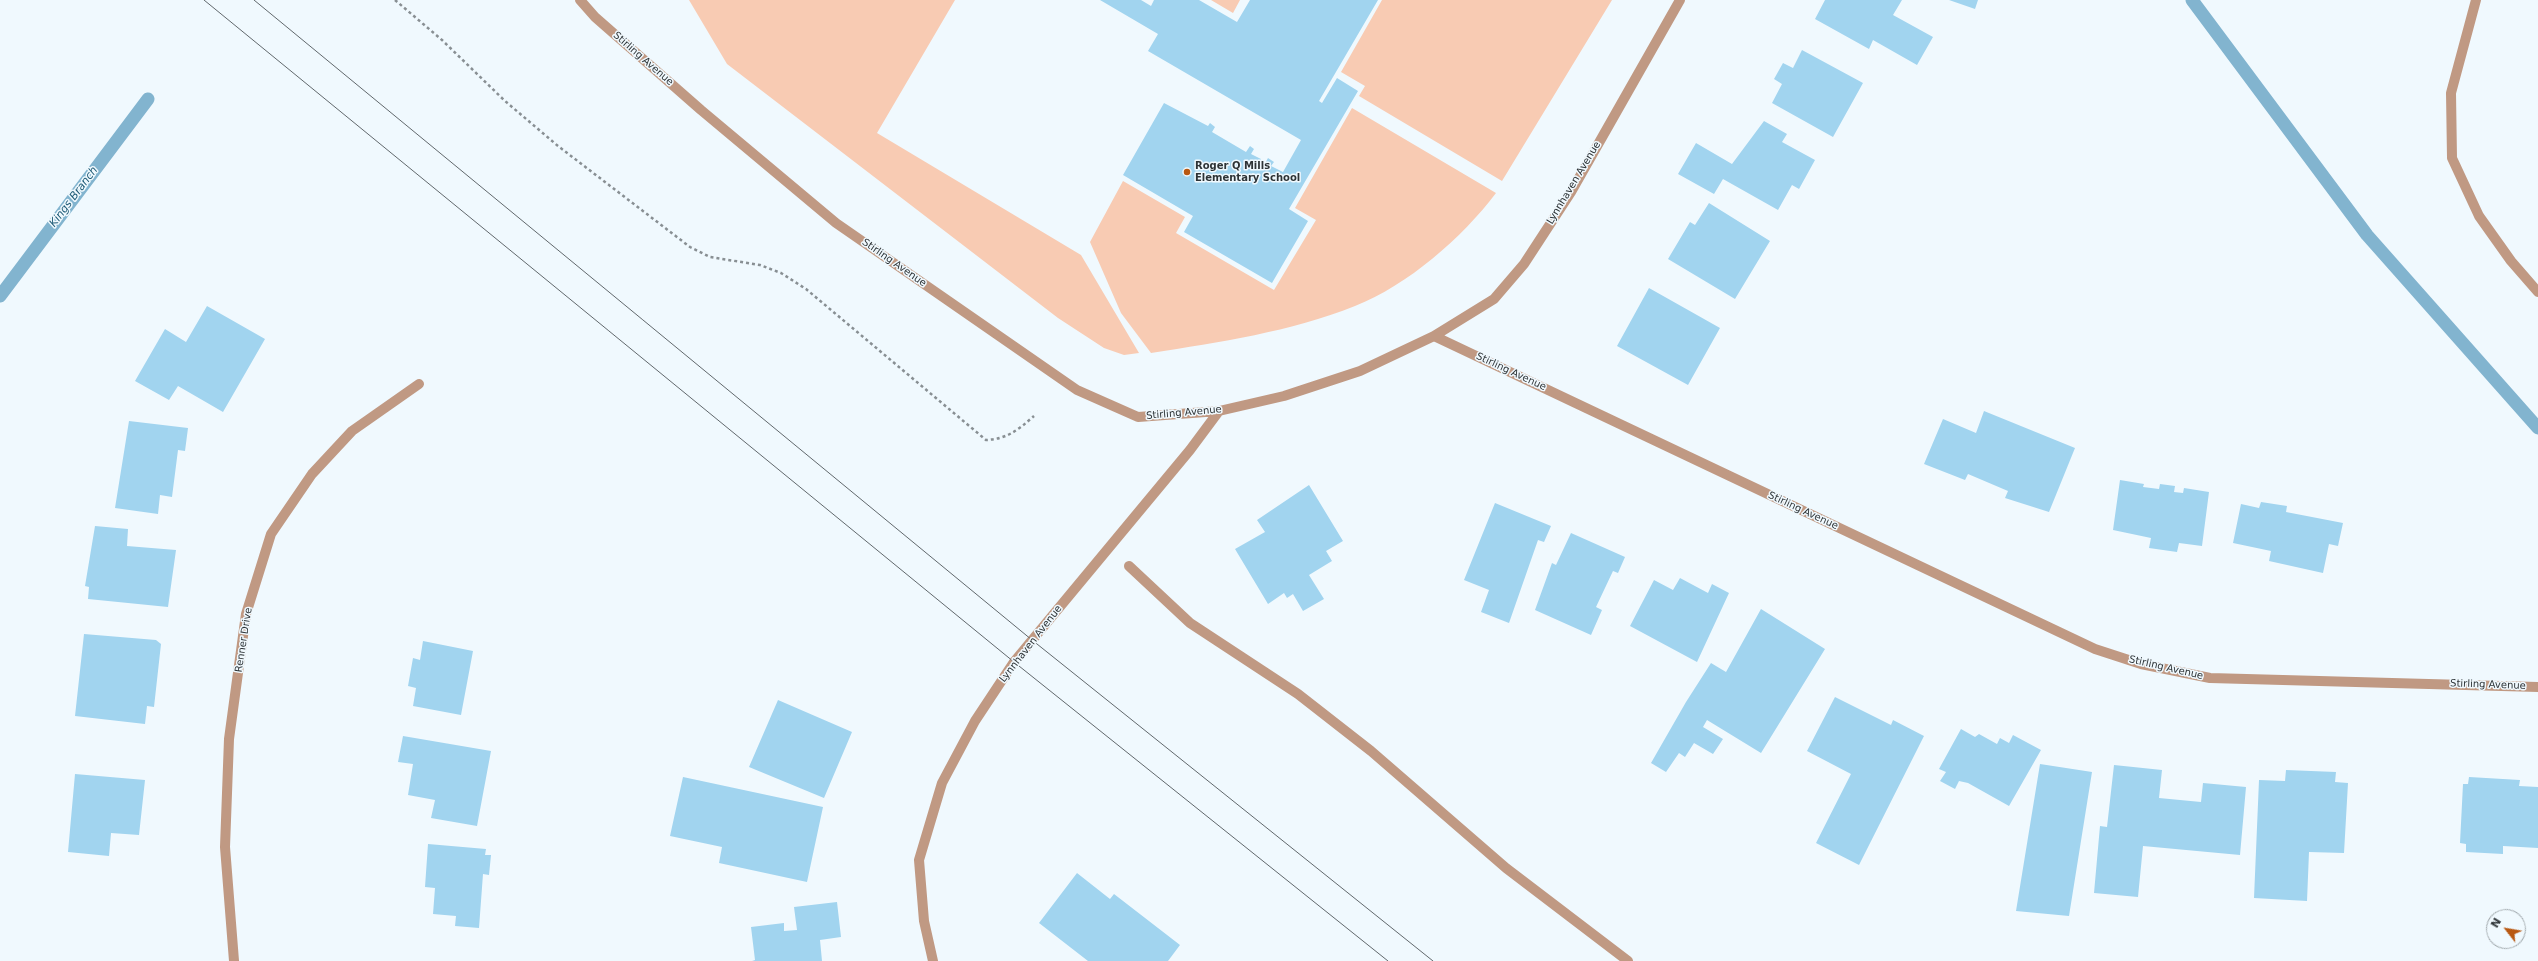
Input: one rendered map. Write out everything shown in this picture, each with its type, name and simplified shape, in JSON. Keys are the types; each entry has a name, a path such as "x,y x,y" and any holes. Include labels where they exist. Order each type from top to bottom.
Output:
{"street":[{"name":"Stirling Avenue","path":"580,0 595,17 701,110 836,223 1077,390 1138,417 1219,411 1284,396 1360,372 1434,336 2095,649 2141,664 2210,678 2538,687"},
{"name":"Lynnhaven Avenue","path":"1434,336 1494,299 1524,264 1571,192 1680,0"},
{"path":"2476,0 2451,93 2452,158 2479,216 2510,261 2538,292"},
{"name":"Renner Drive","path":"234,961 225,847 229,739 246,614 271,534 312,474 352,431 420,384"},
{"name":"Lynnhaven Avenue","path":"933,961 924,921 919,860 942,783 975,721 1014,662 1190,450 1219,411"},
{"path":"1129,566 1190,623 1298,694 1371,750 1506,868 1628,961"}],"path":[{"path":"395,0 442,40 505,101 552,141 690,247 710,258 760,265 781,273 806,289 986,440 1000,439 1016,432 1034,416"}],"shaded area":[{"path":"689,0 955,0 877,133 1081,255 1139,353 1124,355 1104,348 1058,318 727,64"},
{"path":"1211,0 1240,0 1233,13"},
{"path":"1382,0 1612,0 1502,181 1359,96 1365,86 1341,72"},
{"path":"1352,108 1496,193 1467,227 1433,258 1395,286 1375,297 1355,306 1305,323 1229,340 1151,353 1121,313 1090,242 1123,181 1185,217 1176,233 1274,290 1316,220 1295,208"}],"building":[{"path":"1100,0 1141,0 1151,6 1154,0 1199,0 1237,22 1250,0 1378,0 1319,101 1322,103 1337,78 1358,91 1289,209 1308,221 1272,283 1184,232 1193,216 1123,175 1164,103 1208,126 1210,123 1215,127 1212,132 1246,152 1250,146 1254,149 1251,154 1261,159 1258,164 1263,167 1268,158 1274,162 1271,166 1283,172 1301,140 1148,51 1158,34"},
{"path":"1825,0 1902,0 1893,15 1933,37 1917,65 1873,40 1869,49 1815,19"},
{"path":"1949,0 1978,0 1975,9"},
{"path":"1802,50 1863,83 1833,137 1772,103 1782,84 1774,79 1783,63 1793,68"},
{"path":"1764,121 1787,134 1782,142 1815,160 1799,189 1792,185 1778,210 1723,179 1714,194 1678,174 1696,143 1732,164"},
{"path":"1709,203 1770,241 1735,299 1668,259 1690,222 1695,225"},
{"path":"1649,288 1720,328 1688,385 1617,346"},
{"path":"207,306 265,339 223,412 178,386 169,400 135,381 165,329 186,342"},
{"path":"1984,411 2075,448 2049,512 2005,498 2008,491 1968,474 1965,480 1924,464 1943,419 1976,433"},
{"path":"129,421 188,428 185,451 178,450 172,497 160,495 158,514 115,508"},
{"path":"2120,480 2144,484 2143,487 2159,489 2160,484 2175,486 2174,492 2183,493 2184,488 2209,492 2202,546 2179,543 2177,552 2149,548 2151,538 2113,530"},
{"path":"1309,485 1343,541 1326,551 1332,561 1309,575 1324,599 1303,611 1293,594 1287,598 1284,593 1268,604 1235,549 1265,532 1257,520"},
{"path":"2261,502 2287,506 2286,512 2343,523 2338,546 2329,544 2323,573 2269,561 2271,551 2233,543 2241,504 2259,508"},
{"path":"1495,503 1551,526 1544,542 1538,540 1509,623 1481,612 1489,590 1464,580"},
{"path":"95,526 128,529 127,546 176,550 168,607 88,599 89,587 85,586"},
{"path":"1571,533 1625,557 1618,573 1613,571 1596,607 1602,610 1591,635 1535,610 1552,563 1556,565"},
{"path":"1680,578 1708,593 1712,584 1729,593 1697,662 1630,626 1654,580 1673,590"},
{"path":"1761,609 1825,649 1761,753 1707,720 1703,727 1723,739 1713,754 1694,743 1685,757 1679,753 1666,772 1651,763 1686,702 1711,663 1726,672"},
{"path":"84,634 156,640 161,644 154,707 147,706 145,724 75,716"},
{"path":"423,641 473,651 461,715 413,706 416,688 408,686 413,658 420,660"},
{"path":"1835,697 1891,725 1893,720 1924,736 1859,865 1816,843 1851,774 1807,751"},
{"path":"778,700 852,732 824,798 749,767"},
{"path":"1961,729 1975,737 1979,734 1997,744 2000,738 2009,743 2013,735 2041,750 2009,806 1968,783 1959,781 1955,789 1940,781 1946,772 1939,769"},
{"path":"403,736 491,751 477,826 431,818 435,800 408,795 413,764 398,762"},
{"path":"2040,764 2092,772 2069,916 2016,911"},
{"path":"2114,765 2162,770 2159,798 2201,802 2203,783 2246,787 2240,855 2143,846 2138,897 2094,893 2100,826 2107,827"},
{"path":"2286,770 2336,772 2335,782 2348,783 2344,853 2309,852 2307,901 2254,898 2259,780 2285,781"},
{"path":"75,774 145,780 139,835 111,833 109,856 68,852"},
{"path":"683,777 823,807 807,882 719,863 722,847 670,836"},
{"path":"2469,777 2520,780 2519,786 2538,787 2538,848 2503,846 2503,854 2466,852 2466,844 2460,843 2463,784 2468,784"},
{"path":"428,844 486,849 485,855 491,855 489,875 483,874 479,928 455,926 456,916 433,914 435,888 425,887"},
{"path":"1077,873 1110,899 1114,894 1180,945 1168,961 1088,961 1039,923"},
{"path":"837,902 841,937 820,940 822,961 752,961 755,960 751,927 784,923 784,931 797,930 794,907"}],"waterway":[{"path":"2192,0 2367,235 2538,428"},
{"name":"Kings Branch","path":"0,296 148,99"}],"tram line":[{"path":"204,0 1014,662 1388,961"},
{"path":"254,0 1032,640 1433,961"}],"place":[{"name":"Roger Q Mills Elementary School","path":"1187,172"}]}
